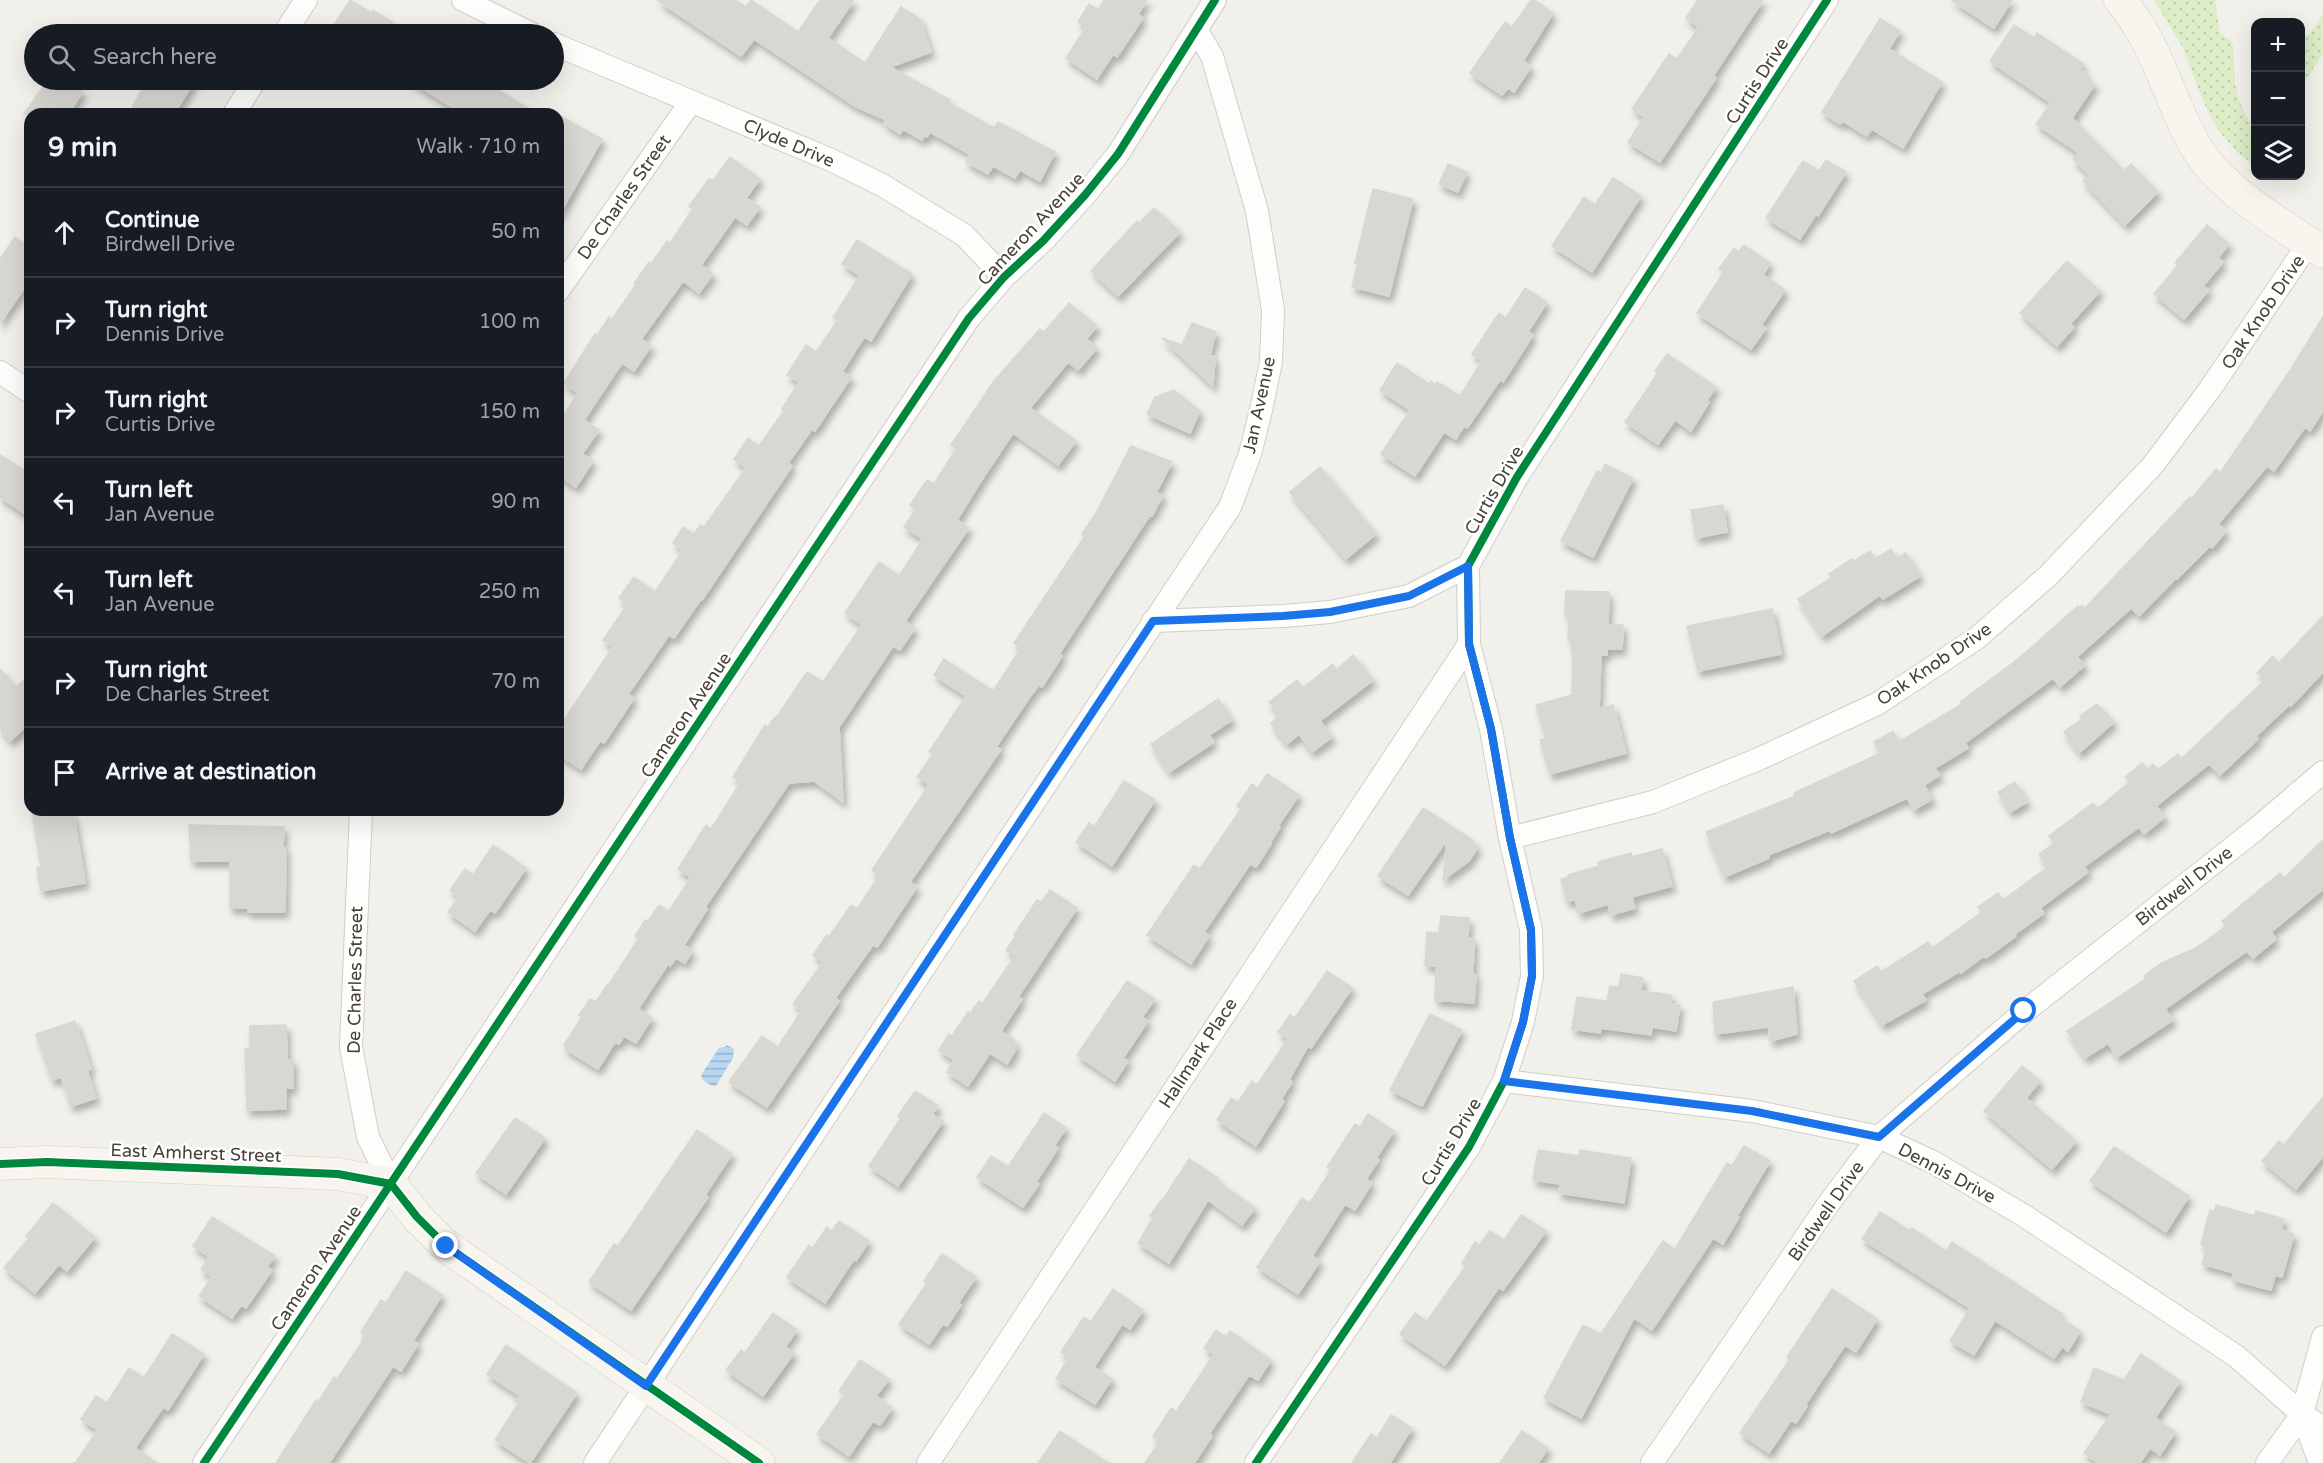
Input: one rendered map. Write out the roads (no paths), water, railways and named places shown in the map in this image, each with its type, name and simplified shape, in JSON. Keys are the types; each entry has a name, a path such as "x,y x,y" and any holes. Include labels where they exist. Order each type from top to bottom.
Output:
{"street":[{"path":"290,24 306,0"},
{"path":"463,0 512,24"},
{"name":"Cameron Avenue","path":"204,1463 969,318 1004,277 1043,241 1085,195 1118,154 1215,0"},
{"name":"Curtis Drive","path":"1256,1463 1468,1147 1504,1081 1523,1022 1532,976 1531,930 1510,838 1491,729 1469,644 1468,566 1517,477 1827,0"},
{"path":"2120,0 2146,36 2196,147 2204,159 2239,194 2316,247"},
{"name":"Jan Avenue","path":"595,1463 1230,507 1250,454 1271,362 1274,310 1257,211 1212,56 1196,30"},
{"name":"Clyde Drive","path":"564,49 831,160 882,185 964,235 1004,277"},
{"path":"238,108 249,90"},
{"name":"De Charles Street","path":"564,282 690,103"},
{"name":"Oak Knob Drive","path":"1510,838 1653,802 1761,758 1877,704 1977,638 2048,576 2153,465 2316,247"},
{"path":"0,372 24,388"},
{"path":"1153,621 1330,612 1409,596 1468,566"},
{"name":"Hallmark Place","path":"928,1463 1469,644"},
{"name":"Birdwell Drive","path":"1652,1463 1829,1203 1879,1137 2024,1011 2255,830 2323,772"},
{"name":"De Charles Street","path":"361,816 351,1047 368,1137 391,1184 417,1217 446,1246 759,1463"},
{"name":"Dennis Drive","path":"1504,1081 1752,1111 1879,1137 1933,1162 2023,1215 2236,1356 2302,1414 2323,1428"},
{"name":"East Amherst Street","path":"0,1164 47,1162 326,1174 391,1184"},
{"path":"2267,1463 2302,1414 2323,1337"},
{"path":"2302,1414 2320,1463"}],"water":[{"path":"727,1045 734,1049 733,1058 716,1086 711,1085 701,1075 719,1048"}]}
